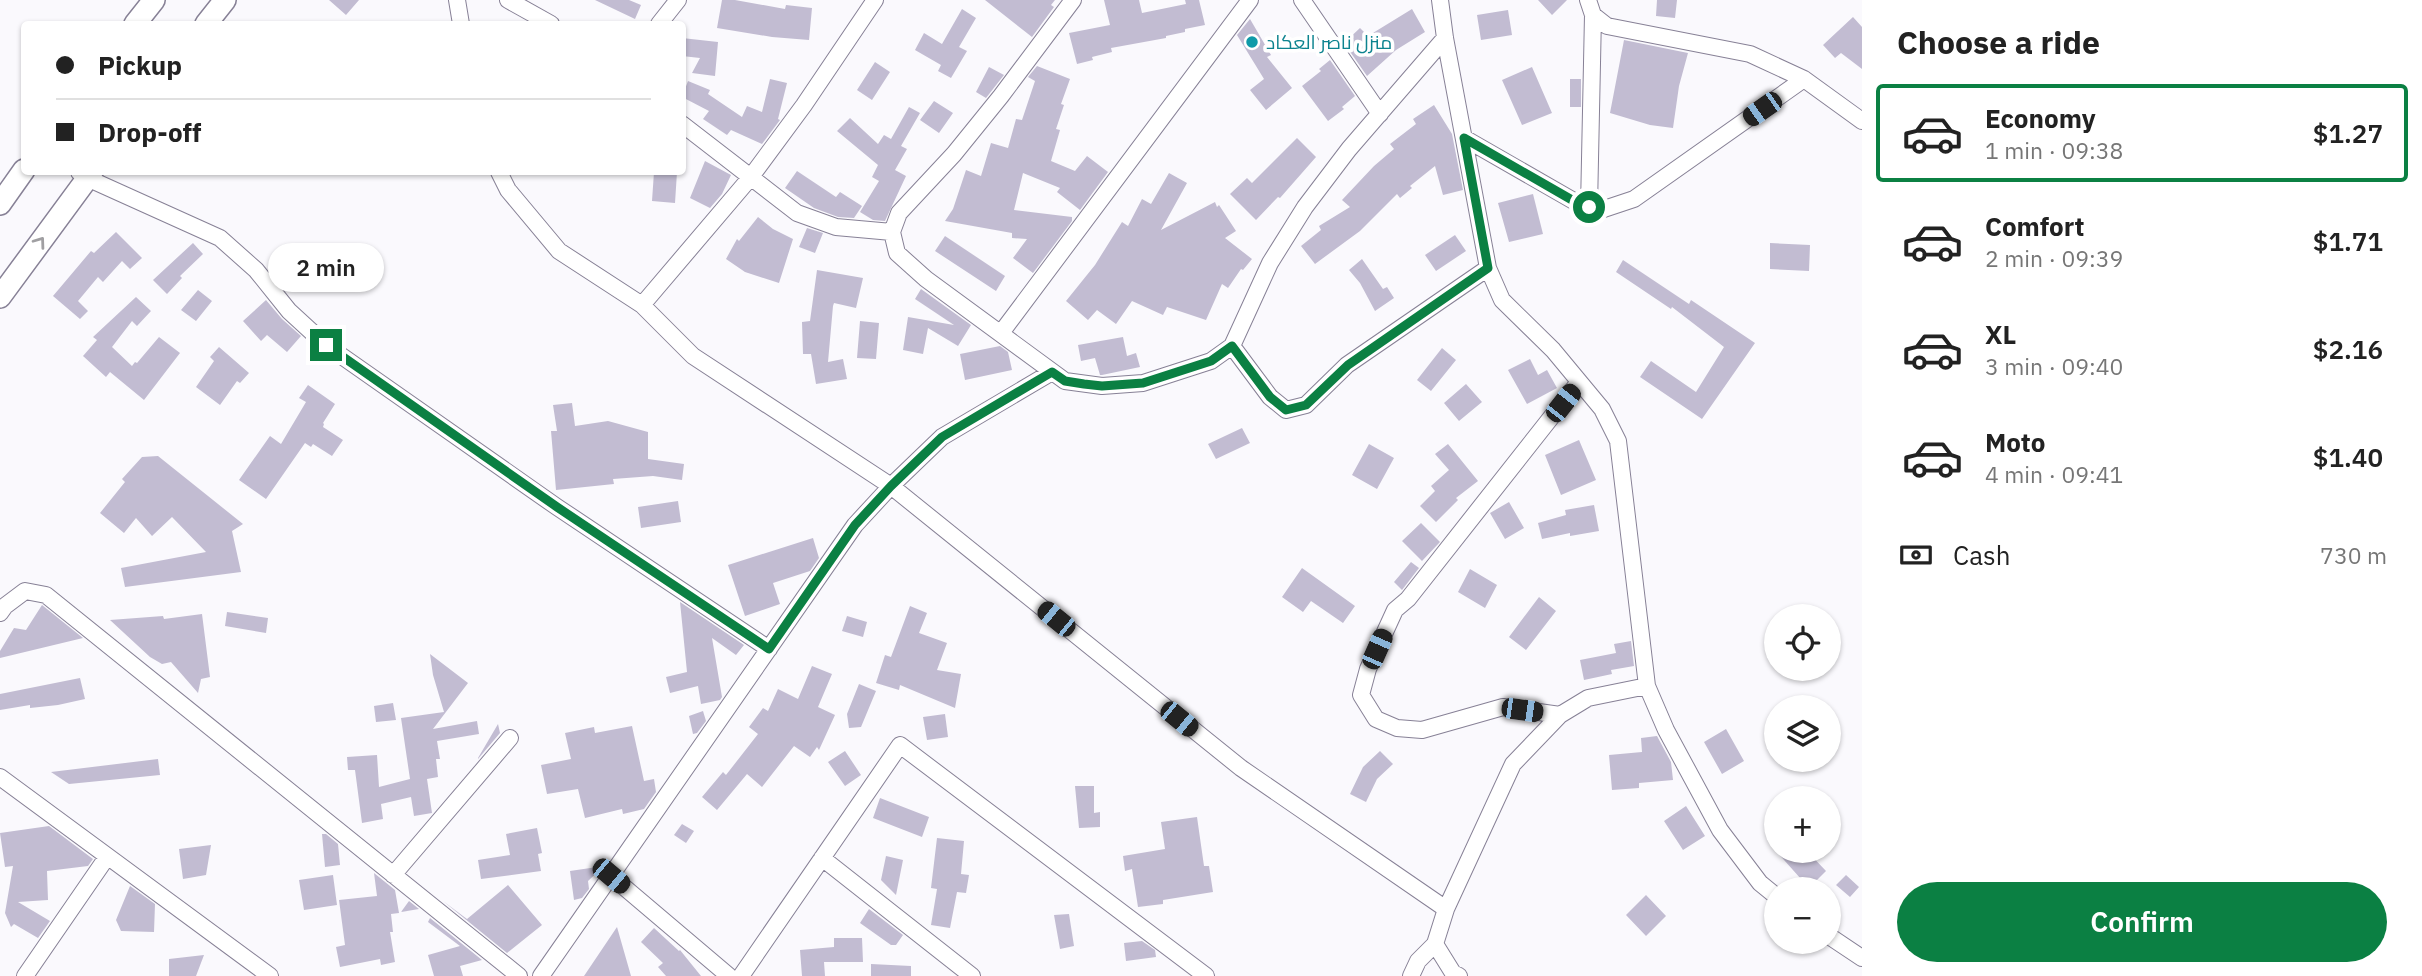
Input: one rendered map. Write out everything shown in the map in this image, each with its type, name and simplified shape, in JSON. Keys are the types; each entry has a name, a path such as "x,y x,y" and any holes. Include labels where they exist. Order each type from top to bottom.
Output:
{"main road":[{"path":"137,21 154,0"},
{"path":"208,21 225,0"},
{"path":"0,204 21,174"},
{"path":"0,297 85,175"}],"street":[{"path":"457,0 460,21"},
{"path":"508,0 546,21"},
{"path":"661,21 678,0"},
{"path":"642,305 750,178 804,105 875,0"},
{"path":"1073,0 954,155 899,213 892,232 897,253 926,279 1052,372 1065,381 1102,386 1143,383 1211,361 1232,346 1270,263 1305,207 1349,149 1445,38"},
{"path":"1001,333 1250,0"},
{"path":"1301,0 1380,114"},
{"path":"1440,0 1488,268 1502,300 1553,350 1602,409 1618,441 1647,686 1666,730 1720,830 1764,886"},
{"path":"1590,7 1607,26 1750,54 1804,79 1862,121"},
{"path":"1589,207 1590,7"},
{"path":"1464,138 1579,204 1601,210 1634,199 1804,79"},
{"path":"686,127 797,213 836,227 892,232"},
{"path":"88,175 220,238 256,270 289,311 326,345 557,507 769,649"},
{"path":"500,175 508,190 559,251 642,305 693,356 891,486 1241,768 1446,909"},
{"path":"1232,346 1270,397 1286,410 1306,405 1348,365 1488,268"},
{"path":"541,976 855,525 942,437 1052,372"},
{"path":"1560,715 1503,708 1422,730 1397,728 1376,719 1360,695 1368,669 1395,610 1408,599 1579,382"},
{"path":"0,613 24,591 46,595 519,976"},
{"path":"1411,976 1418,961 1435,944 1446,909 1513,764 1560,715 1588,698 1647,686"},
{"path":"393,874 510,738"},
{"path":"741,976 900,745 1206,976"},
{"path":"0,777 270,976"},
{"path":"25,976 107,858"},
{"path":"822,858 972,976"},
{"path":"611,876 729,976"},
{"path":"1435,944 1453,973 1459,976"},
{"path":"1841,944 1862,958"}],"building":[{"path":"329,0 359,0 346,15"},
{"path":"595,0 629,0 641,5 635,19"},
{"path":"722,0 785,9 786,5 812,8 809,40 717,28"},
{"path":"985,0 1055,0 1051,5 1054,7 1032,37"},
{"path":"1104,0 1139,0 1142,13 1186,4 1185,0 1199,0 1205,25 1185,29 1185,32 1166,38 1111,48 1112,52 1077,64 1069,33 1110,25"},
{"path":"1538,0 1567,0 1552,15"},
{"path":"1657,0 1677,0 1675,18 1656,16"},
{"path":"962,9 976,18 959,47 967,51 951,78 938,71 941,65 915,50 924,33 942,44"},
{"path":"1412,9 1425,32 1396,50 1367,76 1344,43 1360,28 1368,36"},
{"path":"1508,10 1512,35 1481,40 1477,15"},
{"path":"1853,17 1862,27 1862,69 1841,53 1835,58 1823,45"},
{"path":"1250,19 1271,55 1267,57 1292,88 1266,110 1250,90 1264,79 1237,35"},
{"path":"686,38 718,42 715,76 692,73 700,58 686,56"},
{"path":"1624,40 1688,53 1679,86 1673,128 1650,125 1610,113"},
{"path":"1330,60 1355,96 1328,121 1302,86"},
{"path":"875,62 890,72 872,100 857,90"},
{"path":"1037,66 1070,79 1061,104 1064,105 1056,129 1060,130 1051,161 1075,171 1087,156 1108,172 1080,210 1057,192 1060,188 1023,173 1014,210 1072,217 1072,221 1033,273 1013,258 1027,239 1012,238 1012,233 945,221 953,209 966,170 981,176 991,143 1008,148 1016,119 1022,120 1035,81 1028,77"},
{"path":"989,67 1004,75 986,98 976,92"},
{"path":"1532,67 1552,113 1522,125 1502,80"},
{"path":"770,79 787,83 778,119 780,120 762,144 731,130 727,135 703,119 709,111 686,99 688,81 710,90 708,94 742,117 747,106 762,112"},
{"path":"1570,79 1581,79 1581,107 1570,107"},
{"path":"934,101 953,113 939,133 920,120"},
{"path":"1434,105 1452,134 1463,190 1443,195 1435,166 1410,186 1412,188 1400,198 1397,194 1360,231 1315,264 1301,246 1321,230 1319,226 1350,207 1342,200 1394,149 1390,144 1416,124 1413,119"},
{"path":"909,107 920,113 901,146 907,149 895,170 906,176 885,221 873,220 860,212 879,181 872,177 878,165 837,131 850,118 878,144 884,135 891,139"},
{"path":"1297,138 1316,157 1280,198 1256,220 1230,194 1247,178 1252,183"},
{"path":"705,161 731,175 722,194 710,208 690,198"},
{"path":"797,171 836,197 840,192 862,206 854,218 838,217 814,208 785,188"},
{"path":"1169,173 1187,183 1161,230 1215,202 1236,231 1225,238 1252,259 1228,288 1222,284 1206,320 1167,307 1163,315 1132,301 1116,324 1097,310 1088,320 1066,301 1095,265 1122,222 1128,226 1142,199 1151,204"},
{"path":"654,175 677,175 675,203 652,201"},
{"path":"1533,194 1543,234 1509,242 1498,203"},
{"path":"758,217 773,229 793,239 779,283 745,272 726,259 737,239 739,241"},
{"path":"807,228 823,233 815,253 799,247"},
{"path":"116,232 142,258 130,269 122,261 103,282 98,277 78,301 88,311 80,319 53,296 91,251 94,253"},
{"path":"1455,235 1466,251 1436,271 1425,255"},
{"path":"945,236 1005,276 996,291 935,251"},
{"path":"193,243 203,254 180,276 182,278 167,294 153,280"},
{"path":"1770,243 1810,245 1809,271 1770,269"},
{"path":"1362,259 1383,289 1387,287 1394,298 1375,311 1360,283 1349,270"},
{"path":"1623,260 1689,304 1691,300 1755,343 1702,419 1640,377 1651,361 1696,392 1724,347 1672,307 1671,309 1616,272"},
{"path":"817,270 863,278 856,308 834,303 833,306 828,362 843,359 847,379 816,384 811,354 803,354 802,322 810,321"},
{"path":"921,289 971,325 958,346 928,328 923,354 903,350 908,317 954,325 915,299"},
{"path":"198,290 212,301 196,321 181,310"},
{"path":"136,297 151,311 137,326 132,321 112,347 132,366 159,337 180,353 144,400 110,372 106,377 83,356 97,340 93,337"},
{"path":"266,300 301,336 287,352 267,335 261,341 243,321"},
{"path":"860,321 879,323 876,359 857,358"},
{"path":"1123,337 1127,356 1136,353 1140,367 1100,375 1095,358 1081,361 1078,345"},
{"path":"1000,346 1008,352 1012,370 965,380 960,354"},
{"path":"219,347 249,373 240,383 237,381 220,405 196,387 214,361 210,357"},
{"path":"1442,348 1456,360 1431,391 1417,380"},
{"path":"1530,359 1538,375 1547,370 1557,388 1527,404 1508,370"},
{"path":"1466,384 1482,402 1459,421 1444,403"},
{"path":"308,385 335,404 323,427 343,440 332,456 313,444 311,447 305,443 266,499 239,480 270,436 281,444 306,402 299,398"},
{"path":"572,403 575,426 608,421 648,432 648,459 684,464 682,480 653,476 613,479 614,484 556,490 551,431 557,431 553,405"},
{"path":"1242,428 1250,443 1216,459 1208,444"},
{"path":"1579,440 1596,480 1561,495 1545,455"},
{"path":"1369,444 1394,458 1377,489 1352,475"},
{"path":"1448,444 1478,481 1456,498 1458,500 1436,522 1420,506 1435,491 1431,486 1449,470 1435,454"},
{"path":"158,456 243,524 232,531 241,572 125,587 121,568 206,552 172,517 152,536 136,518 124,533 100,513 125,482 122,479 142,457"},
{"path":"678,501 681,522 641,528 638,507"},
{"path":"1509,502 1524,528 1505,539 1490,513"},
{"path":"1594,505 1599,531 1542,539 1538,523 1566,515 1565,510"},
{"path":"1421,523 1440,542 1422,561 1402,541"},
{"path":"813,538 819,558 810,571 773,583 780,604 745,616 728,565"},
{"path":"1411,562 1419,568 1402,590 1394,582"},
{"path":"1302,568 1355,606 1343,623 1311,601 1303,612 1282,597"},
{"path":"1470,569 1497,585 1485,608 1458,592"},
{"path":"1539,597 1556,611 1526,650 1509,637"},
{"path":"680,602 744,645 736,655 712,638 722,697 720,700 701,704 698,686 670,693 666,677 687,672"},
{"path":"42,605 83,638 0,658 0,651 14,628 26,630"},
{"path":"910,606 927,613 919,633 947,643 937,670 961,674 955,708 900,685 899,690 876,683 885,655 891,657"},
{"path":"227,612 268,618 266,633 225,626"},
{"path":"202,614 210,677 201,679 198,693 171,662 162,664 150,657 110,620 163,616 164,619"},
{"path":"847,616 867,622 863,637 842,631"},
{"path":"1631,641 1634,666 1611,670 1612,674 1584,680 1580,660 1616,653 1614,644"},
{"path":"430,654 468,683 433,729 477,721 479,734 437,741 440,759 436,759 438,777 427,779 432,813 414,816 411,797 381,804 383,819 362,823 355,770 348,770 347,757 377,755 379,787 410,779 401,718 444,712"},
{"path":"812,666 832,674 818,707 835,715 819,750 817,747 810,757 794,746 762,787 747,774 717,810 702,797 723,772 726,775 758,734 749,727 763,708 768,711 778,689 798,699"},
{"path":"80,678 85,699 58,705 30,708 30,705 0,710 0,694"},
{"path":"859,684 876,691 861,727 849,728 847,714"},
{"path":"393,703 396,720 376,722 374,706"},
{"path":"703,711 706,721 697,733 693,734 689,716"},
{"path":"945,714 948,737 927,740 923,717"},
{"path":"498,724 500,733 478,759 478,758"},
{"path":"632,726 644,781 654,779 656,792 644,809 623,814 622,809 585,818 578,789 547,794 541,765 571,759 565,733 594,727 595,733"},
{"path":"1726,729 1744,761 1722,774 1704,742"},
{"path":"1657,736 1671,762 1673,780 1639,783 1639,788 1612,790 1609,755 1642,752 1641,738"},
{"path":"845,751 861,775 845,786 828,762"},
{"path":"1380,751 1393,764 1377,779 1366,802 1350,794 1363,767"},
{"path":"158,759 160,775 69,784 51,772"},
{"path":"1075,786 1094,786 1094,813 1100,812 1100,827 1079,828"},
{"path":"880,798 929,817 922,837 873,818"},
{"path":"1686,806 1705,836 1683,850 1664,821"},
{"path":"1197,817 1204,866 1209,866 1213,892 1138,907 1132,869 1125,871 1123,856 1165,849 1161,822"},
{"path":"682,824 694,831 686,843 674,835"},
{"path":"49,826 93,859 88,866 47,871 48,900 18,902 50,921 38,938 14,924 11,927 5,913 13,866 5,867 0,833"},
{"path":"537,828 542,853 538,854 541,871 481,879 478,860 510,855 506,834"},
{"path":"322,834 326,834 338,844 340,865 325,867"},
{"path":"937,838 964,841 961,874 969,875 966,893 957,892 950,928 931,925 937,889 931,888"},
{"path":"211,845 206,875 183,879 179,849"},
{"path":"886,856 903,860 896,895 881,880"},
{"path":"1787,863 1818,863 1826,871 1820,877 1799,877"},
{"path":"604,866 588,881 589,889 582,898 574,900 570,871"},
{"path":"374,873 395,890 399,913 391,914 393,932 390,932 395,962 381,965 380,959 340,967 336,947 345,945 339,900 377,896"},
{"path":"333,875 337,905 304,910 299,880"},
{"path":"1846,875 1859,887 1850,897 1841,889 1841,880"},
{"path":"508,885 542,925 507,953 443,901 467,919"},
{"path":"130,886 155,904 154,932 121,931 116,920"},
{"path":"1646,895 1666,916 1646,936 1626,915"},
{"path":"409,901 419,909 401,912"},
{"path":"869,909 903,935 896,945 891,945 860,923"},
{"path":"1069,914 1074,946 1060,949 1054,915"},
{"path":"430,918 482,960 460,966 463,976 434,976 428,955 460,946 428,922"},
{"path":"617,927 631,976 584,976"},
{"path":"654,928 680,950 701,976 666,976 658,967 663,963 641,942"},
{"path":"834,938 862,938 863,962 824,962 825,976 802,976 800,950 834,947"},
{"path":"1142,941 1155,950 1156,957 1126,961 1124,943"},
{"path":"204,955 196,976 169,976 169,959"},
{"path":"871,964 911,966 911,976 871,976"}],"place":[{"name":"منزل ناصر العكاد","path":"1252,42"}],"route":[{"path":"326,345 557,507 769,649 855,525 891,486 942,437 1052,372 1065,381 1084,384 1102,386 1143,383 1211,361 1232,346 1270,397 1286,410 1306,405 1348,365 1488,268 1464,138 1579,204 1589,207"}]}
